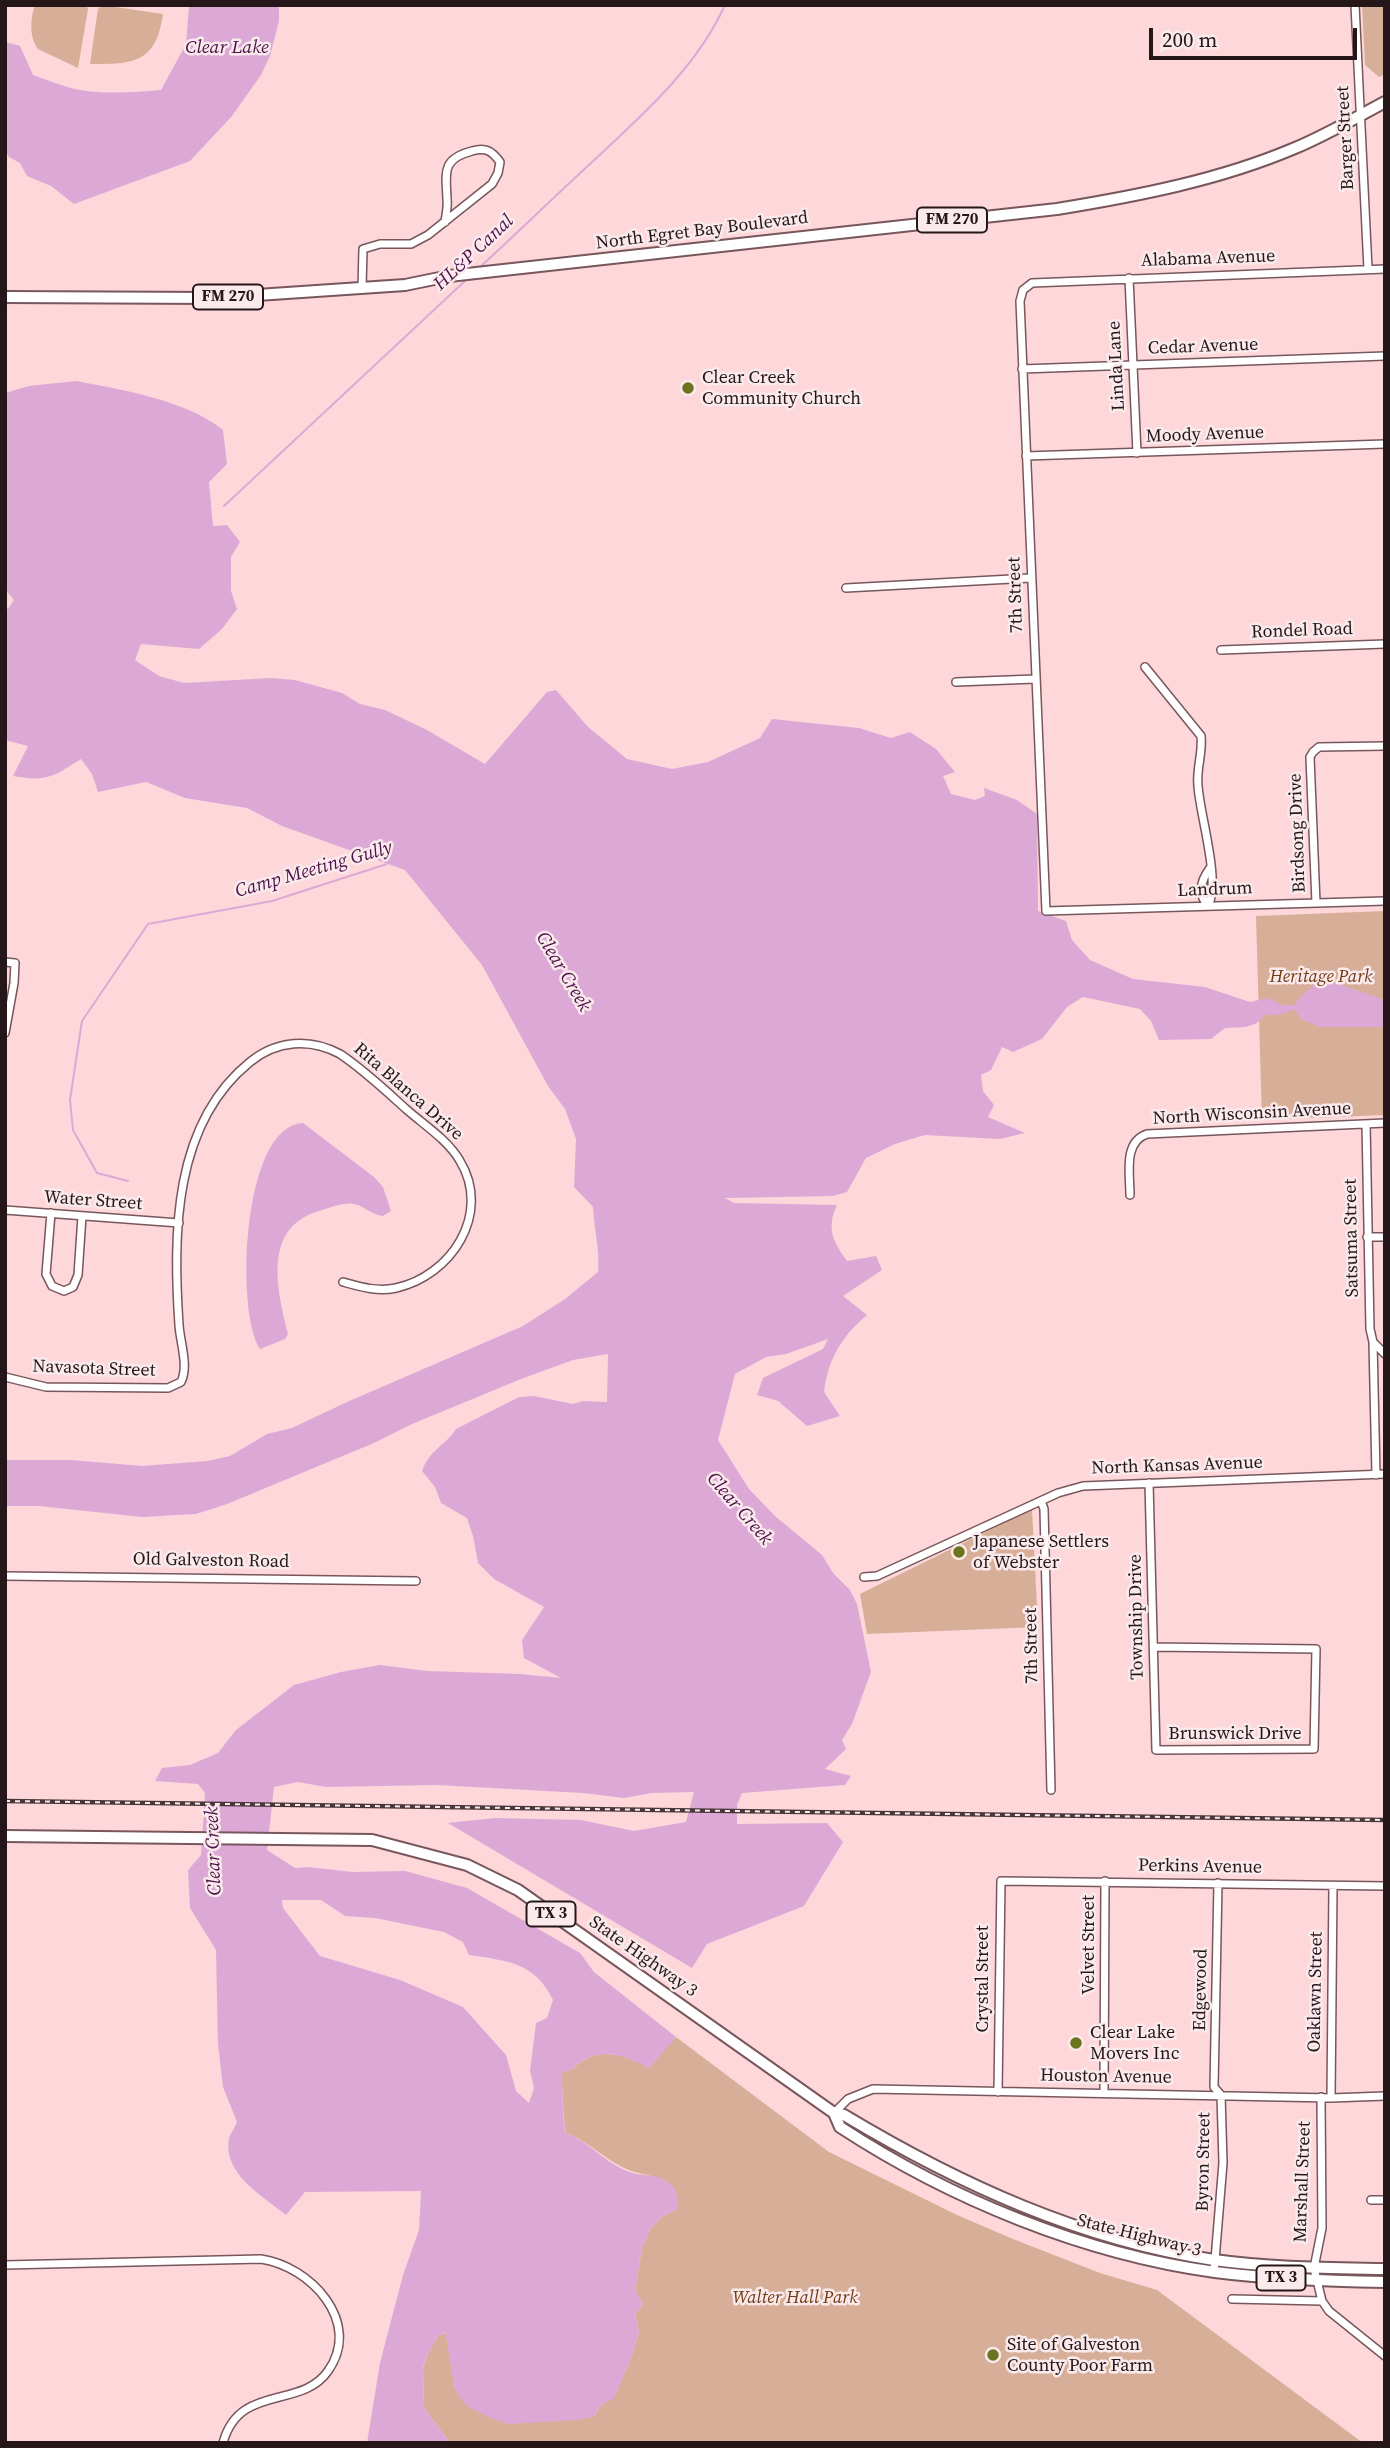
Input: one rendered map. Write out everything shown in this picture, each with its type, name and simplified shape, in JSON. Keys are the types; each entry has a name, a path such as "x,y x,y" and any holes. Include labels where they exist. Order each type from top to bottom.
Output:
{"main road":[{"name":"North Egret Bay Boulevard","path":"5,297 213,298 405,285 449,276 1029,212 1095,202 1211,177 1293,149 1385,102"},
{"name":"State Highway 3","path":"5,1836 372,1840 467,1865 517,1890 834,2113 844,2115 933,2166 1018,2205 1099,2235 1215,2266 1316,2281 1385,2281"},
{"name":"State Highway 3","path":"1215,2266 1385,2269"}],"street":[{"name":"Barger Street","path":"1355,5 1368,269"},
{"path":"362,288 363,249 380,244 411,244 445,222 492,184 500,162 493,152 482,148 469,151 459,155 447,166 445,175 448,203 445,222"},
{"name":"Alabama Avenue","path":"1032,283 1385,269"},
{"name":"Linda Lane","path":"1129,278 1137,453"},
{"name":"7th Street","path":"1032,283 1020,295 1046,911"},
{"name":"Cedar Avenue","path":"1022,369 1385,356"},
{"name":"Moody Avenue","path":"1026,456 1385,444"},
{"path":"846,588 1030,578"},
{"name":"Rondel Road","path":"1221,650 1385,644"},
{"path":"1145,667 1201,736 1197,785 1210,868 1202,879 1201,889 1202,900 1208,906"},
{"path":"956,682 1035,679"},
{"name":"Birdsong Drive","path":"1317,903 1310,757 1312,752 1319,747 1385,746"},
{"name":"Landrum","path":"1046,911 1385,901"},
{"path":"5,962 15,963 5,1034"},
{"name":"Rita Blanca Drive","path":"181,1382 184,1369 179,1326 177,1259 186,1165 202,1123 219,1093 241,1069 272,1048 295,1043 327,1048 354,1064 446,1144 461,1162 471,1189 469,1220 462,1239 441,1266 411,1284 393,1288 365,1289 343,1282"},
{"name":"North Wisconsin Avenue","path":"1130,1195 1130,1152 1136,1140 1147,1134 1385,1123"},
{"name":"Satsuma Street","path":"1366,1124 1370,1329 1380,1474"},
{"name":"Water Street","path":"5,1210 179,1223"},
{"path":"51,1213 46,1274 52,1286 64,1291 74,1287 76,1282 82,1216"},
{"path":"1367,1237 1385,1237"},
{"path":"1373,1342 1382,1352"},
{"name":"Navasota Street","path":"5,1377 46,1387 168,1388 181,1382"},
{"name":"North Kansas Avenue","path":"864,1577 877,1576 1041,1501 1083,1486 1380,1474"},
{"name":"Township Drive","path":"1149,1483 1156,1750"},
{"name":"7th Street","path":"1041,1501 1044,1509 1051,1790"},
{"name":"Old Galveston Road","path":"5,1576 416,1581"},
{"name":"Brunswick Drive","path":"1154,1647 1316,1649 1314,1749 1156,1750"},
{"name":"Perkins Avenue","path":"1016,1880 1385,1886"},
{"name":"Crystal Street","path":"998,2092 1000,1900 1002,1881 1016,1880"},
{"name":"Velvet Street","path":"1104,2093 1105,1881"},
{"name":"Edgewood","path":"1217,1884 1214,2087 1221,2095"},
{"name":"Oaklawn Street","path":"1331,2098 1333,1886"},
{"name":"Houston Avenue","path":"834,2113 848,2099 873,2089 1331,2098 1385,2096"},
{"name":"Byron Street","path":"1215,2266 1223,2163 1221,2095"},
{"name":"Marshall Street","path":"1314,2268 1322,2228 1321,2097"},
{"path":"1371,2200 1385,2200"},
{"path":"5,2265 261,2259 284,2264 309,2279 327,2301 338,2327 339,2340 333,2363 326,2374 311,2387 280,2395 246,2409 231,2424 223,2443"},
{"path":"1314,2268 1322,2301 1329,2311 1385,2356"},
{"path":"1232,2299 1322,2301"}],"green space":[{"path":"35,5 86,5 88,9 78,68 38,49 31,28"},
{"path":"102,5 163,14 160,31 148,52 130,61 90,64 98,9"},
{"path":"1362,5 1385,5 1385,74 1379,77 1365,65"},
{"name":"Heritage Park","path":"1385,911 1385,1115 1262,1120 1256,916"},
{"path":"1032,1509 1038,1627 867,1634 860,1594"},
{"name":"Walter Hall Park","path":"676,2037 829,2152 957,2215 1013,2239 1100,2273 1157,2290 1363,2443 450,2443 424,2408 423,2369 438,2336 446,2332 455,2389 509,2424 594,2416 601,2405 614,2397 639,2332 635,2315 643,2304 635,2291 642,2247 651,2228 663,2216 678,2209 649,2175 636,2173 615,2163 566,2133 560,2072 601,2054 617,2055 649,2067"}],"water":[{"name":"Clear Lake","path":"189,5 279,5 279,21 270,56 261,75 232,116 190,161 74,204 51,186 27,176 20,163 9,157 5,150 5,42 20,46 33,75 66,87 106,92 161,90 186,44"},
{"name":"Clear Creek","path":"76,381 133,393 191,411 223,430 227,464 209,482 213,526 227,525 240,542 231,557 231,591 237,609 222,629 199,649 141,644 135,660 159,676 184,683 271,678 295,680 342,693 360,704 385,710 427,730 485,764 547,692 556,690 588,727 627,759 672,769 708,762 760,738 772,719 859,728 891,738 910,732 936,749 955,772 943,776 951,794 975,800 985,796 984,788 1017,800 1037,814 1038,911 1066,921 1072,940 1090,960 1133,979 1205,987 1250,1002 1267,998 1283,1005 1296,1005 1314,984 1330,981 1385,1000 1385,1027 1320,1027 1301,1019 1295,1009 1279,1015 1265,1015 1257,1023 1246,1027 1225,1028 1211,1039 1159,1040 1151,1021 1140,1009 1083,997 1067,1007 1042,1039 1013,1052 1002,1047 991,1070 981,1075 983,1091 994,1105 988,1117 1025,1133 1000,1139 925,1135 895,1144 866,1158 847,1192 833,1196 725,1198 734,1203 837,1205 832,1221 833,1234 847,1261 876,1256 882,1270 843,1296 867,1315 843,1340 826,1380 824,1392 840,1416 807,1426 778,1401 757,1395 763,1378 823,1349 828,1339 786,1354 766,1357 735,1374 718,1440 749,1489 775,1516 822,1555 833,1573 850,1590 857,1604 871,1672 852,1724 842,1740 846,1749 825,1769 851,1776 845,1785 742,1793 737,1805 737,1824 827,1823 843,1842 804,1906 707,1944 692,1968 448,1823 495,1818 581,1820 634,1831 686,1822 694,1792 652,1793 624,1798 583,1793 437,1785 326,1787 298,1782 274,1787 267,1850 295,1868 352,1872 405,1871 467,1888 580,1953 594,1972 676,2037 649,2068 617,2055 601,2054 561,2073 566,2133 624,2170 658,2177 670,2183 678,2201 678,2209 663,2216 651,2228 642,2247 635,2291 643,2304 635,2315 639,2332 614,2398 601,2405 594,2416 578,2420 509,2424 470,2408 455,2389 445,2332 438,2336 423,2368 424,2408 450,2443 367,2443 380,2363 403,2275 419,2230 421,2191 305,2192 286,2215 256,2192 238,2173 228,2151 229,2138 237,2122 223,2087 218,2044 216,1950 190,1908 188,1870 201,1855 205,1793 198,1784 155,1781 162,1768 190,1765 218,1753 236,1730 294,1685 341,1672 380,1665 427,1671 561,1678 524,1658 522,1640 544,1607 494,1579 478,1563 467,1518 441,1503 435,1487 422,1471 433,1453 456,1429 519,1397 534,1396 573,1404 583,1401 607,1402 608,1354 573,1360 521,1379 412,1424 374,1443 227,1504 196,1514 142,1517 39,1506 5,1506 5,1460 71,1460 142,1466 207,1461 230,1456 267,1434 292,1428 523,1326 565,1299 598,1272 593,1207 574,1187 576,1139 565,1109 548,1086 482,965 405,870 282,826 247,808 185,798 146,782 98,792 92,774 81,759 42,778 13,776 28,746 5,740 5,607 8,609 14,600 5,589 5,393 29,386","holes":["282,1900 321,1900 345,1916 375,1918 444,1932 463,1942 469,1955 508,1962 538,1978 553,2000 547,2018 536,2023 530,2071 534,2088 529,2103 516,2091 506,2055 463,2007 400,1980 320,1956 283,1908"]},
{"path":"303,1123 374,1177 383,1187 391,1211 383,1216 358,1205 342,1204 303,1218 289,1230 278,1261 280,1298 288,1334 285,1339 260,1349 252,1328 247,1261 249,1222 256,1185 267,1154 283,1132"}],"waterway":[{"name":"HL&P Canal","path":"478,269 666,90 699,50 725,5"},
{"name":"HL&P Canal","path":"224,506 466,280"},
{"name":"Camp Meeting Gully","path":"128,1181 97,1173 73,1130 70,1100 82,1021 148,924 272,901 387,864"}],"railway":[{"path":"5,1801 1385,1820"}],"place":[{"name":"Clear Creek Community Church","path":"688,388"},
{"name":"Japanese Settlers of Webster","path":"959,1552"},
{"name":"Clear Lake Movers Inc","path":"1076,2043"},
{"name":"Site of Galveston County Poor Farm","path":"993,2355"}]}
